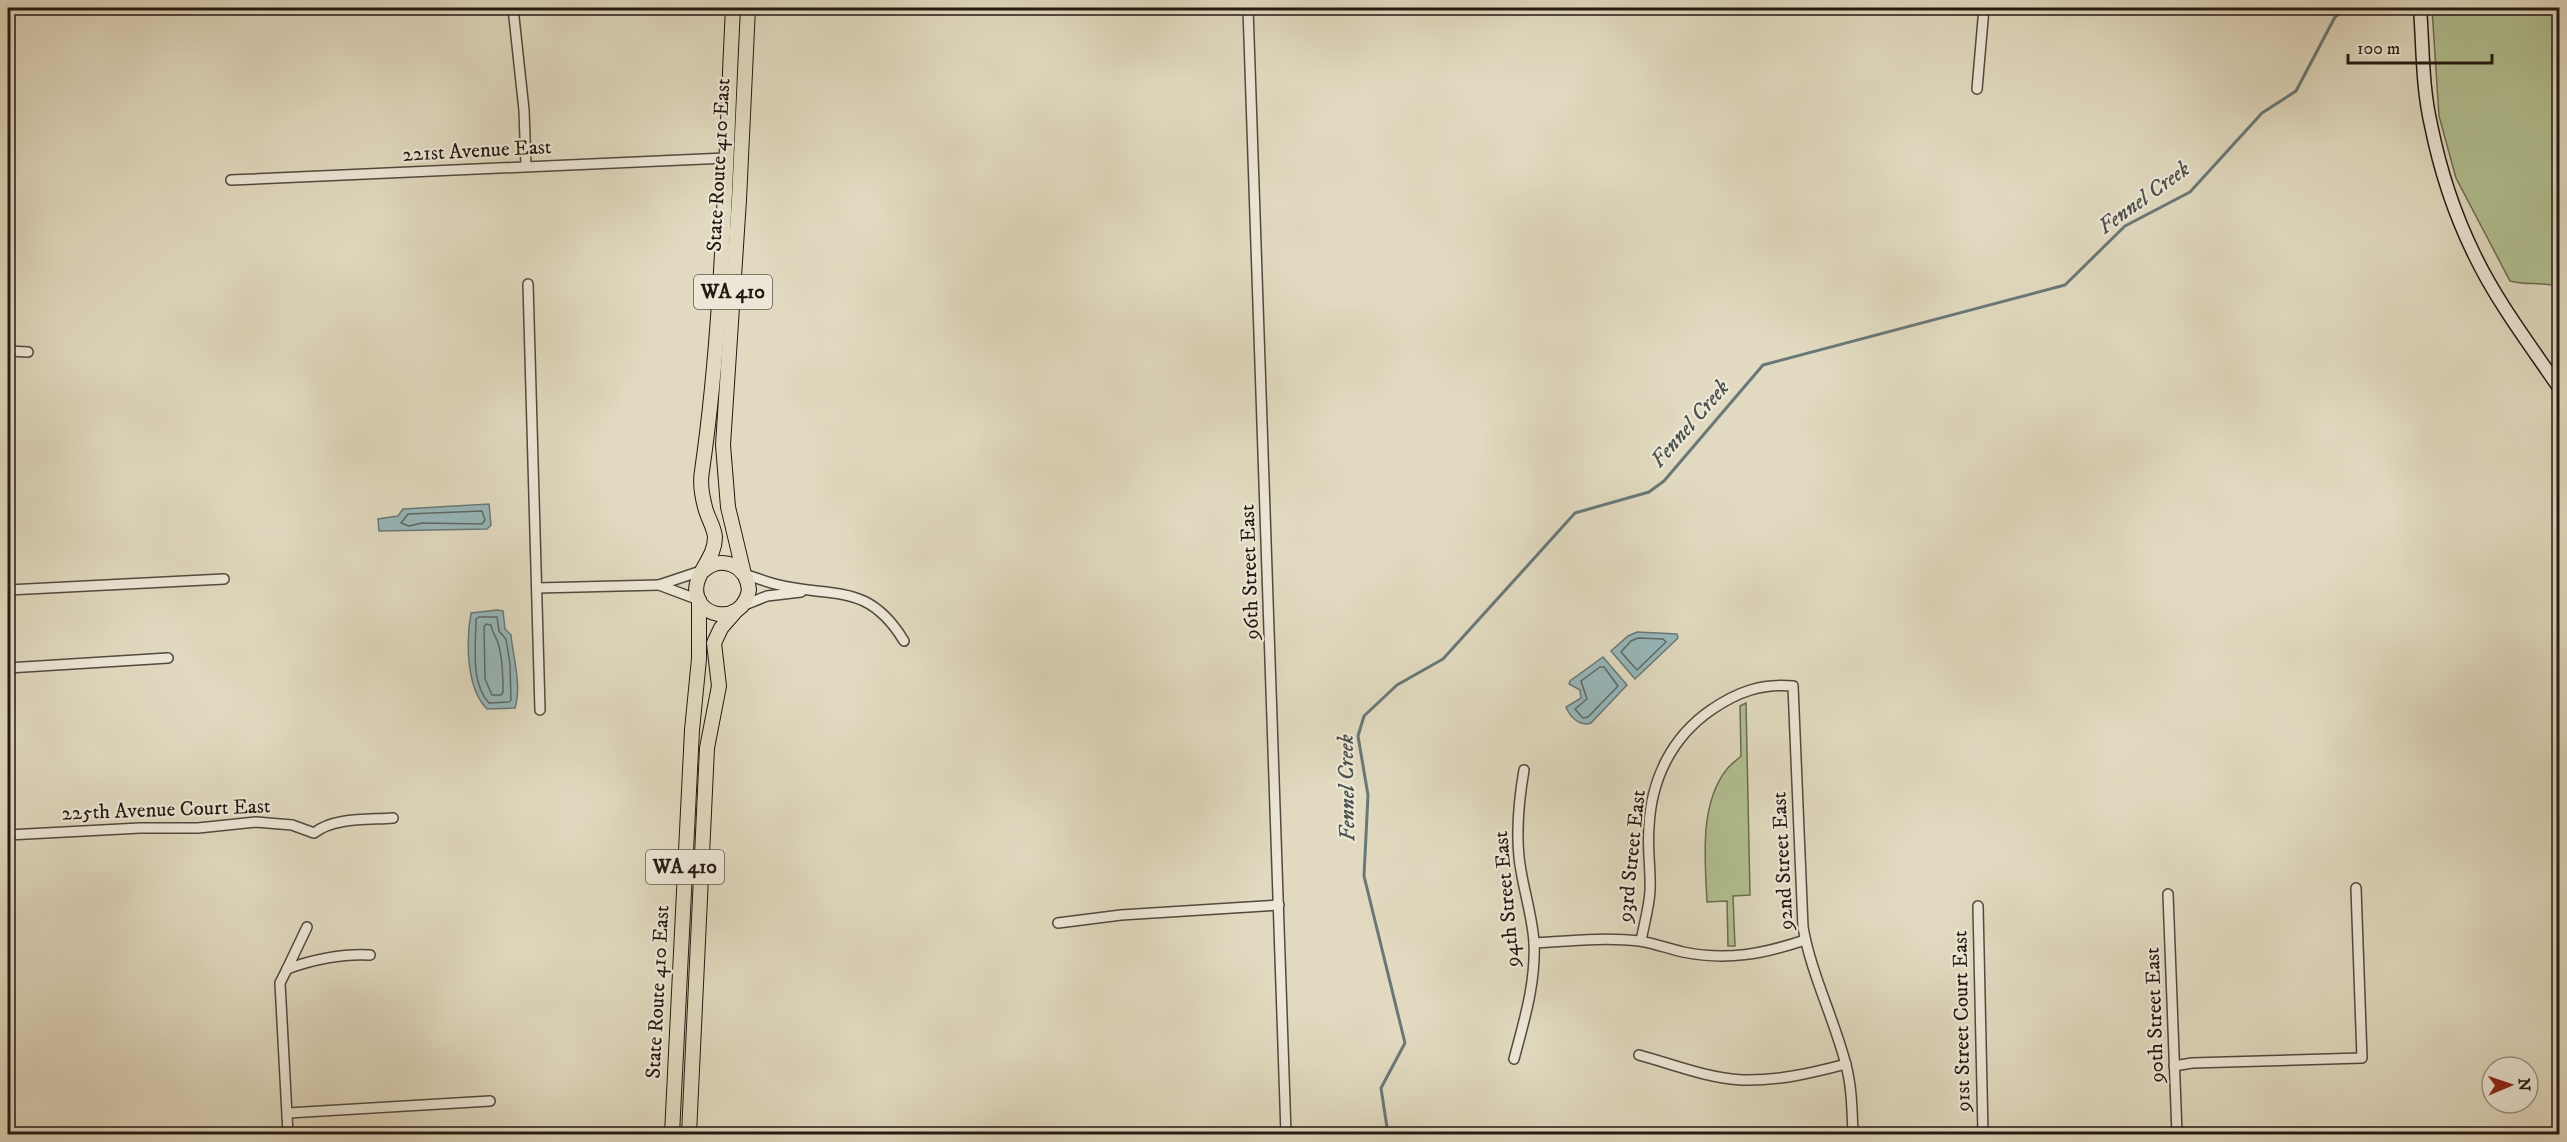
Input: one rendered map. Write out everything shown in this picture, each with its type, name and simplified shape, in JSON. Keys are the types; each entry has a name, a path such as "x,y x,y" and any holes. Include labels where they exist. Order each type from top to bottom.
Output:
{"main road":[{"name":"State Route 410 East","path":"704,570 711,556 715,536 705,507 701,473 712,400 733,8"},
{"name":"State Route 410 East","path":"744,574 728,507 723,445 739,211 748,8"},
{"path":"704,570 714,564 727,562 744,574"},
{"name":"WA 410","path":"699,600 696,587 704,570"},
{"name":"WA 410","path":"739,609 748,590 744,574"},
{"name":"State Route 410 East","path":"672,1134 692,729 699,659 699,600"},
{"path":"699,600 706,609 718,614 739,609"},
{"name":"State Route 410 East","path":"688,1134 705,767 719,686 714,643 721,628 739,609"}],"street":[{"path":"513,8 523,99 526,166"},
{"name":"96th Street East","path":"1248,8 1286,1134"},
{"path":"1977,89 1984,8"},
{"path":"2420,8 2424,79 2430,123 2444,181 2474,254 2489,282 2559,389"},
{"name":"221st Avenue East","path":"231,180 726,158"},
{"path":"528,284 540,710"},
{"path":"8,351 28,352"},
{"path":"537,588 659,585 704,570"},
{"path":"744,574 775,584 837,592 868,604 886,617 904,641"},
{"path":"8,590 224,579"},
{"path":"659,585 699,600"},
{"path":"739,609 775,594 815,590"},
{"path":"8,668 168,658"},
{"name":"93rd Street East","path":"1641,941 1650,894 1650,810 1659,774 1674,746 1687,729 1720,704 1749,689 1775,684 1793,686"},
{"name":"92nd Street East","path":"1793,686 1805,940 1846,1064 1852,1102 1853,1134"},
{"name":"94th Street East","path":"1514,1059 1530,996 1534,964 1534,943 1527,892 1519,857 1519,804 1524,770"},
{"name":"225th Avenue Court East","path":"8,835 141,828 198,828 256,822 292,825 314,833 321,827 339,823 393,818"},
{"path":"2174,1066 2192,1063 2362,1059 2355,888"},
{"name":"90th Street East","path":"2168,894 2177,1134"},
{"path":"1058,923 1121,915 1279,905"},
{"name":"91st Street Court East","path":"1977,906 1983,1134"},
{"path":"288,1134 280,983 307,927"},
{"path":"1534,943 1641,941 1684,952 1726,956 1760,954 1805,940"},
{"path":"287,969 337,958 370,956"},
{"path":"1639,1055 1713,1075 1741,1080 1792,1077 1846,1064"},
{"path":"288,1113 490,1101"}],"green space":[{"path":"2432,8 2559,8 2559,287 2510,281 2456,178 2439,116"},
{"path":"1746,703 1750,895 1733,896 1735,946 1728,946 1727,901 1707,902 1706,832 1712,798 1718,783 1727,769 1741,756 1740,706"}],"water":[{"path":"489,504 491,525 487,529 379,531 378,519 398,516 403,509"},
{"path":"503,611 505,629 511,635 518,690 515,708 487,709 480,700 471,677 468,637 471,613"},
{"path":"1637,632 1677,634 1678,638 1635,679 1611,651 1628,636"},
{"path":"1603,657 1627,685 1591,723 1583,724 1573,718 1566,707 1581,698 1580,690 1569,684"}],"waterway":[{"name":"Fennel Creek","path":"1388,1134 1381,1088 1405,1043 1364,876 1368,795 1358,736 1364,716 1397,685 1443,659 1575,513 1649,492 1664,481 1763,365 2065,285 2125,226 2190,192 2262,113 2296,91 2335,17 2348,8"}]}
